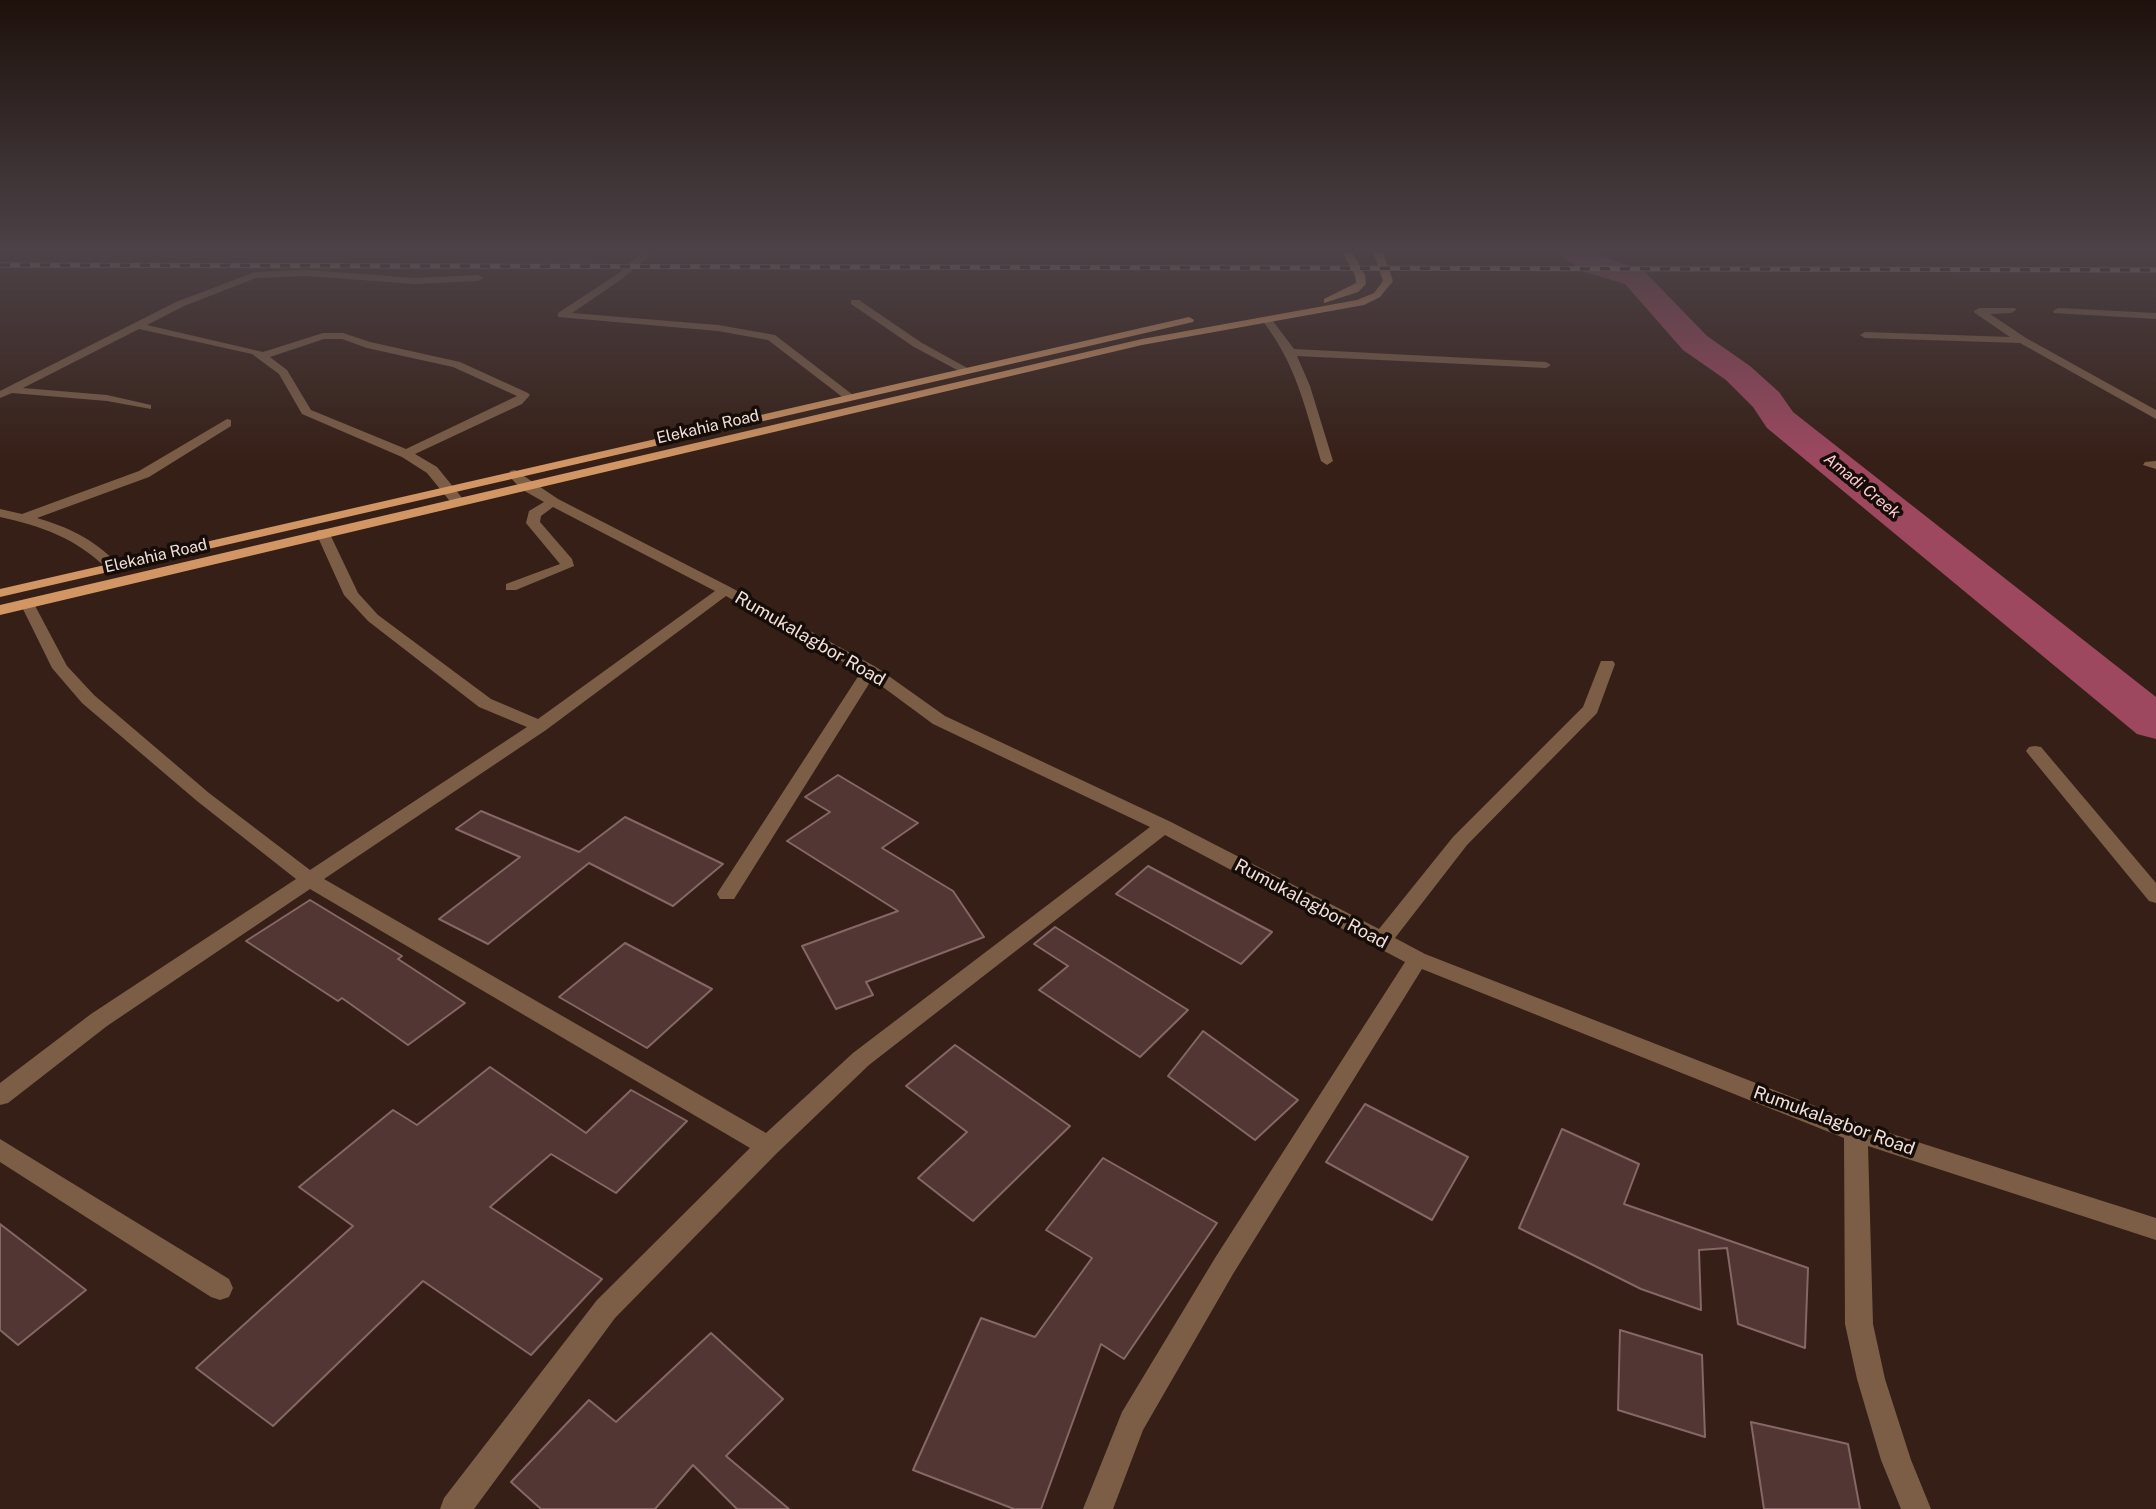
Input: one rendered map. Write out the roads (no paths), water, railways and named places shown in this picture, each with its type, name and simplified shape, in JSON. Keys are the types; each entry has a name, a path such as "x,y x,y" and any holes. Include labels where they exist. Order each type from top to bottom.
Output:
{"main road":[{"name":"Elekahia Road","path":"0,610 458,502 520,480 849,397 1182,322"},
{"name":"Elekahia Road","path":"0,593 446,489 520,480 1142,342 1248,322"}],"street":[{"path":"5,393 141,322"},
{"path":"651,322 718,328 771,337 849,397"},
{"path":"885,322 918,345 965,370"},
{"path":"1270,322 1278,330 1289,352 1327,461"},
{"path":"1996,322 2022,340 2156,415"},
{"path":"135,325 207,339 263,356 283,372 306,412 406,454 432,470 458,502"},
{"path":"1865,335 2022,340"},
{"path":"263,356 323,336 343,336 367,345 456,364 524,395 517,402 406,454"},
{"path":"1289,352 1546,365"},
{"path":"5,393 107,398 147,407"},
{"path":"24,518 144,474 227,423"},
{"name":"Rumukalagbor Road","path":"520,480 553,502 725,590 870,670 939,720 1164,826 1418,959 1856,1132 2156,1229"},
{"path":"511,587 567,566 567,562 533,523 534,514 553,502"},
{"path":"0,513 68,533 97,550 111,565"},
{"path":"323,533 351,596 373,618 485,703 540,726"},
{"path":"0,1096 99,1020 540,726 725,590"},
{"path":"27,603 60,668 88,699 203,797 308,879 768,1146"},
{"path":"1381,941 1460,841 1591,709 1607,664"},
{"path":"727,894 870,670"},
{"path":"2035,751 2156,896"},
{"path":"455,1509 606,1308 768,1146 861,1059 1164,826"},
{"path":"1097,1509 1132,1422 1224,1266 1418,959"},
{"path":"1856,1132 1859,1324 1871,1379 1896,1460 1916,1509"},
{"path":"0,1149 220,1288"}],"waterway":[{"name":"Amadi Creek","path":"1676,322 1695,343 1738,373 1766,400 1780,420 2156,723"}]}
